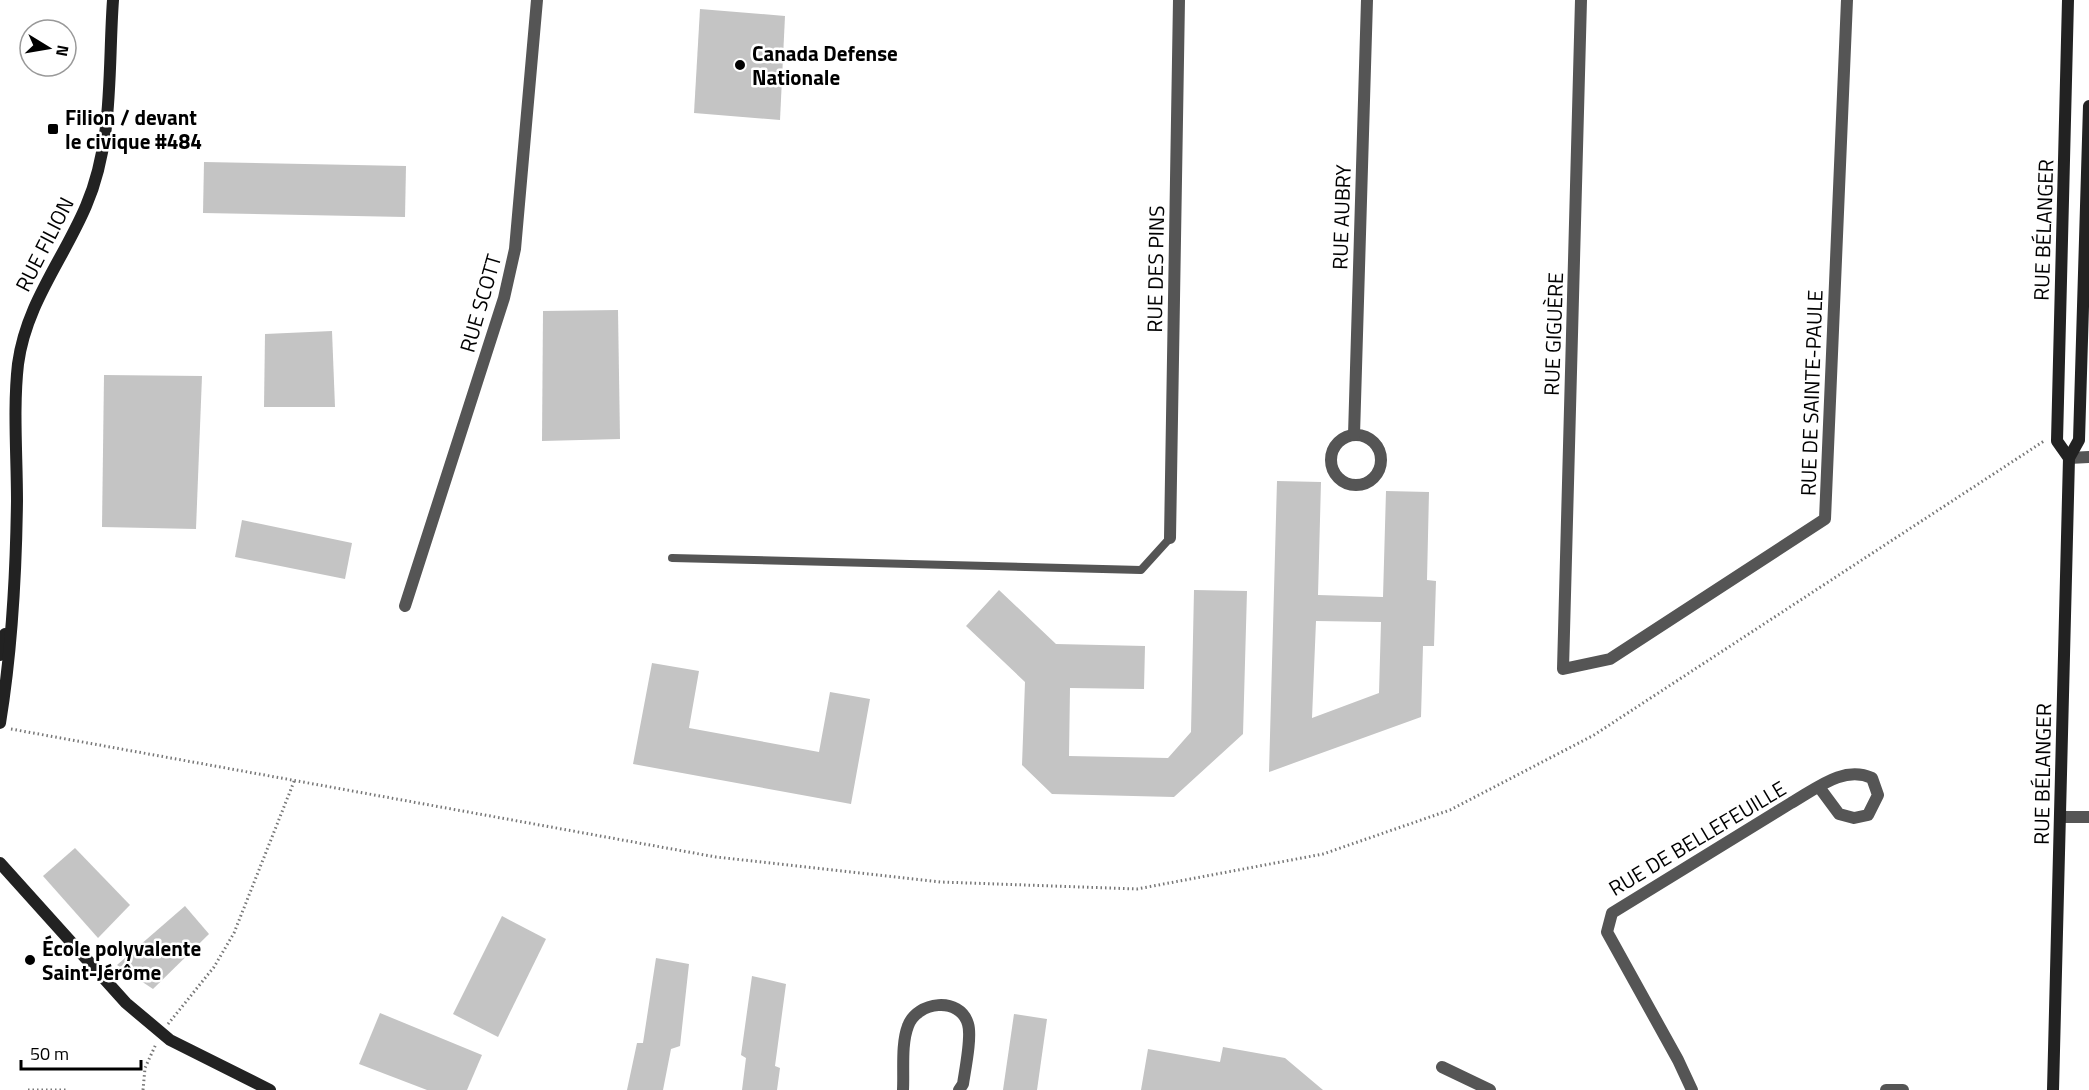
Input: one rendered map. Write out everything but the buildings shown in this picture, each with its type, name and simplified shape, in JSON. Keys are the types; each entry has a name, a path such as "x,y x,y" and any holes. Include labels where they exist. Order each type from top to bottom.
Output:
{"street":[{"name":"RUE FILION","path":"0,725 9,667 16,542 18,365 25,326 86,207 99,170 107,123 112,0"},
{"name":"RUE SCOTT","path":"405,606 504,298 513,259 537,0"},
{"name":"RUE DES PINS","path":"1170,538 1179,0"},
{"name":"RUE AUBRY","path":"1354,435 1367,0"},
{"name":"RUE GIGUÈRE","path":"1563,669 1581,0"},
{"name":"RUE DE SAINTE-PAULE","path":"1563,669 1610,659 1825,519 1848,0"},
{"name":"RUE BÉLANGER","path":"2068,0 2056,441 2069,458"},
{"name":"RUE BÉLANGER","path":"2053,1090 2069,458 2079,440 2089,106"},
{"path":"2065,135 2088,135"},
{"path":"1354,435 1371,440 1380,454 1378,472 1373,479 1358,486 1342,482 1336,477 1330,462 1331,454 1340,441 1354,435"},
{"path":"2069,458 2089,457"},
{"name":"RUE FILION","path":"0,655 11,613"},
{"name":"RUE DE BELLEFEUILLE","path":"1692,1090 1678,1060 1606,932 1612,913 1819,787 1845,773 1859,773 1872,778 1878,795 1868,814 1854,818 1839,814 1819,787"},
{"path":"2061,817 2089,817"},
{"path":"0,862 126,1003 161,1033 170,1040 270,1090"},
{"path":"903,1090 908,1025 920,1010 942,1003 960,1011 969,1025 963,1084 959,1090"},
{"path":"1442,1067 1490,1090"},
{"path":"1886,1090 1903,1090"}],"lane":[{"path":"672,558 1141,570 1170,538"}],"path":[{"path":"0,725 716,857 941,882 1137,889 1323,854 1450,810 1594,735 2044,441"},
{"path":"142,1090 145,1068 161,1033 214,968 234,933 295,780"},
{"path":"28,1090 66,1090"}],"place":[{"name":"Canada Defense Nationale","path":"740,65"},
{"name":"Filion / devant le civique #484","path":"53,129"},
{"name":"École polyvalente Saint-Jérôme","path":"30,960"}]}
